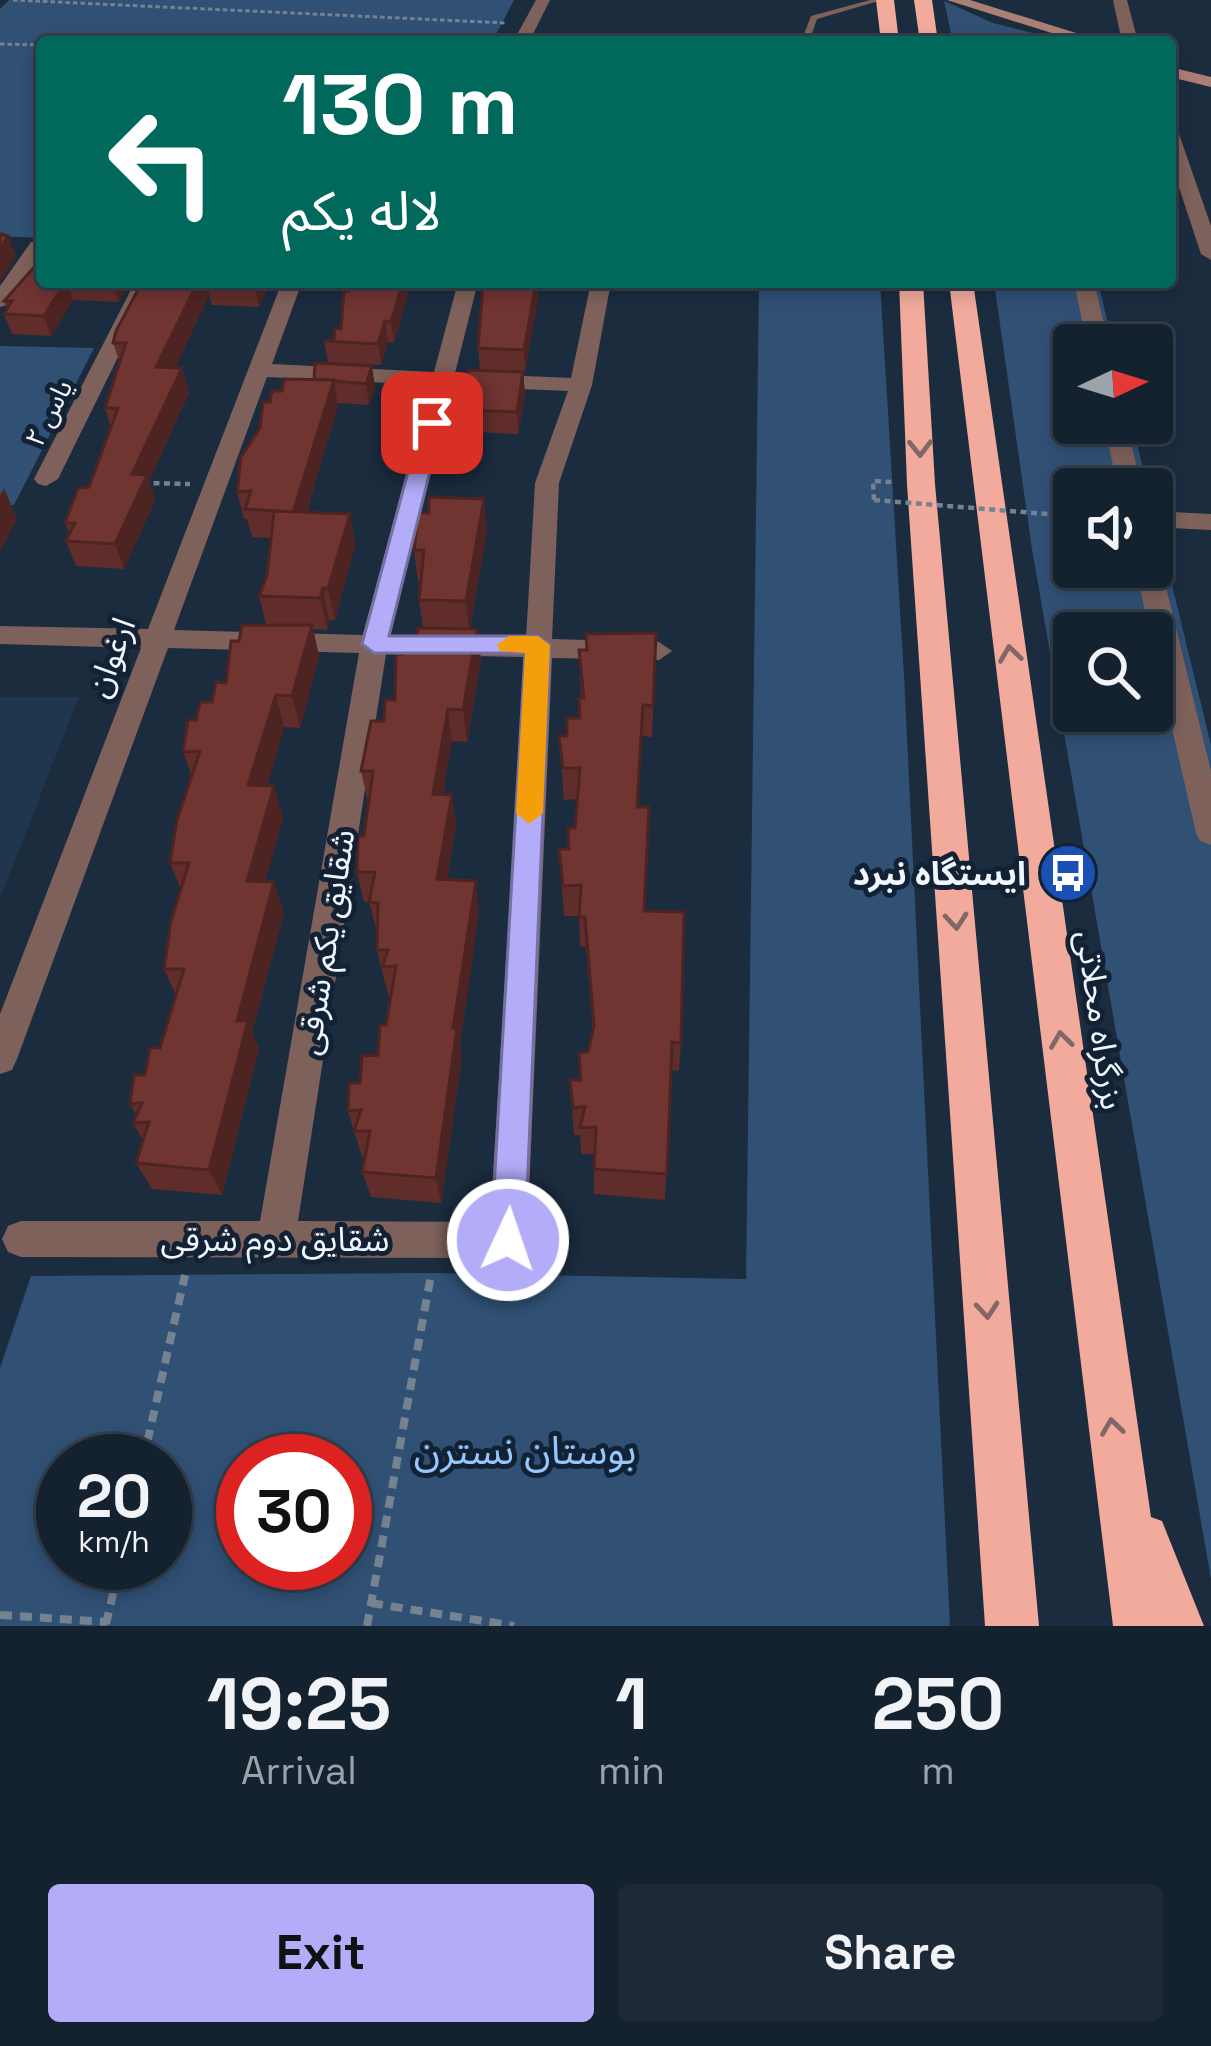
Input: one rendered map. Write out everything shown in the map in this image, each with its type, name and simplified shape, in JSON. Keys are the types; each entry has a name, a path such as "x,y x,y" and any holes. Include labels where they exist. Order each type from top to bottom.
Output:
{"highway":[{"path":"881,0 889,36"},
{"path":"923,0 928,36"},
{"name":"بزرگراه محلاتی","path":"912,288 946,380 1140,1626"},
{"path":"913,288 927,305 942,307 962,289"},
{"name":"بزرگراه محلاتی","path":"962,289 921,484 1012,1626"},
{"path":"1120,1483 1177,1626"}],"street":[{"path":"524,36 543,0"},
{"path":"954,0 1077,36"},
{"path":"1120,0 1129,36"},
{"path":"1176,61 1211,70"},
{"path":"1176,73 1211,82"},
{"path":"1176,152 1211,254"},
{"path":"0,302 33,246"},
{"name":"یاس ۲","path":"46,479 142,288"},
{"name":"ارغوان","path":"0,1059 290,288"},
{"name":"شقایق یکم شرقی","path":"276,1240 374,644 466,288"},
{"path":"538,645 547,483 581,385 600,288"},
{"path":"1085,288 1093,324"},
{"path":"260,370 581,385"},
{"path":"1173,520 1211,522"},
{"path":"1153,588 1211,833"},
{"path":"0,635 659,651"},
{"name":"شقایق دوم شرقی","path":"21,1239 508,1240 538,645"}],"lane":[{"path":"807,36 814,18 881,0"}],"path":[{"path":"13,0 530,24"},
{"path":"0,44 36,45"},
{"path":"873,481 874,500 1053,514"},
{"path":"131,482 217,485"},
{"path":"367,1626 431,1273"},
{"path":"149,1434 185,1275"},
{"path":"0,1615 106,1624 114,1590"},
{"path":"371,1603 514,1626"}],"shaded area":[{"path":"0,697 79,697 0,898"}],"green space":[{"path":"9,0 514,0 495,36 36,36 36,238 0,236 0,9"},
{"path":"944,1 993,23 1044,36 952,36"},
{"name":"بوستان نسترن","path":"759,288 880,288 950,1626 0,1626 0,1368 31,1276 431,1273 746,1279"},
{"path":"995,288 1099,288 1108,324 1053,324 1053,444 1137,444 1143,468 1053,468 1053,588 1173,588 1211,745 1211,1579 1064,732 1173,732 1173,612 1053,612 1053,670"},
{"path":"0,346 94,348 14,505 0,505"}],"building":[{"path":"35,266 36,288 61,288 44,316 4,314 12,301 4,301"},
{"path":"139,288 195,288 156,367 182,368 132,474 147,475 115,544 66,541 75,523 65,523 78,488 89,487 118,408 105,408 126,343 113,343"},
{"path":"401,288 378,344 324,341 334,340 335,328 341,329 344,291"},
{"path":"483,288 535,288 524,350 478,348"},
{"path":"315,363 372,366 366,384 314,379"},
{"path":"468,370 523,372 517,412 472,410 475,395 466,395"},
{"path":"284,379 334,380 293,512 245,509 251,491 237,492 241,457 260,428 263,402 270,402 272,391 282,391"},
{"path":"429,497 484,499 466,601 419,600 424,550 414,550 418,513 429,513"},
{"path":"274,511 350,514 328,589 323,588 320,598 259,596 267,575"},
{"path":"242,625 312,625 292,696 276,695 248,785 274,786 247,881 274,882 237,1021 248,1021 209,1170 136,1163 149,1122 133,1123 142,1103 130,1104 134,1075 145,1075 150,1048 160,1048 184,969 164,969 171,921 189,863 170,863 177,820 200,751 183,752 188,720 196,720 200,702 212,702 216,682 226,683 231,641 239,641"},
{"path":"418,628 477,629 463,710 448,709 433,794 452,795 437,879 476,881 436,1178 362,1172 370,1131 354,1131 361,1110 348,1111 349,1083 360,1083 362,1056 378,1055 380,1025 386,1025 396,966 382,967 388,950 377,950 378,903 369,902 375,872 357,872 358,836 364,836 373,771 361,771 371,721 384,721 385,700 395,700 396,654 404,654 405,638 417,638"},
{"path":"656,633 653,706 643,705 637,807 649,807 644,911 684,912 681,1043 672,1042 667,1174 594,1169 596,1127 580,1128 585,1107 573,1108 570,1080 581,1080 579,1053 588,1052 594,1026 585,917 579,917 581,885 563,886 559,849 569,849 568,828 575,828 580,768 563,768 559,736 567,736 567,718 580,718 579,698 584,698 579,650 587,650 586,634"}],"slow traffic":[{"path":"509,645 538,645 529,813"}],"place":[{"name":"ایستگاه نبرد","path":"1068,873"}],"route":[{"path":"432,423 374,644 538,645 508,1240"}]}
